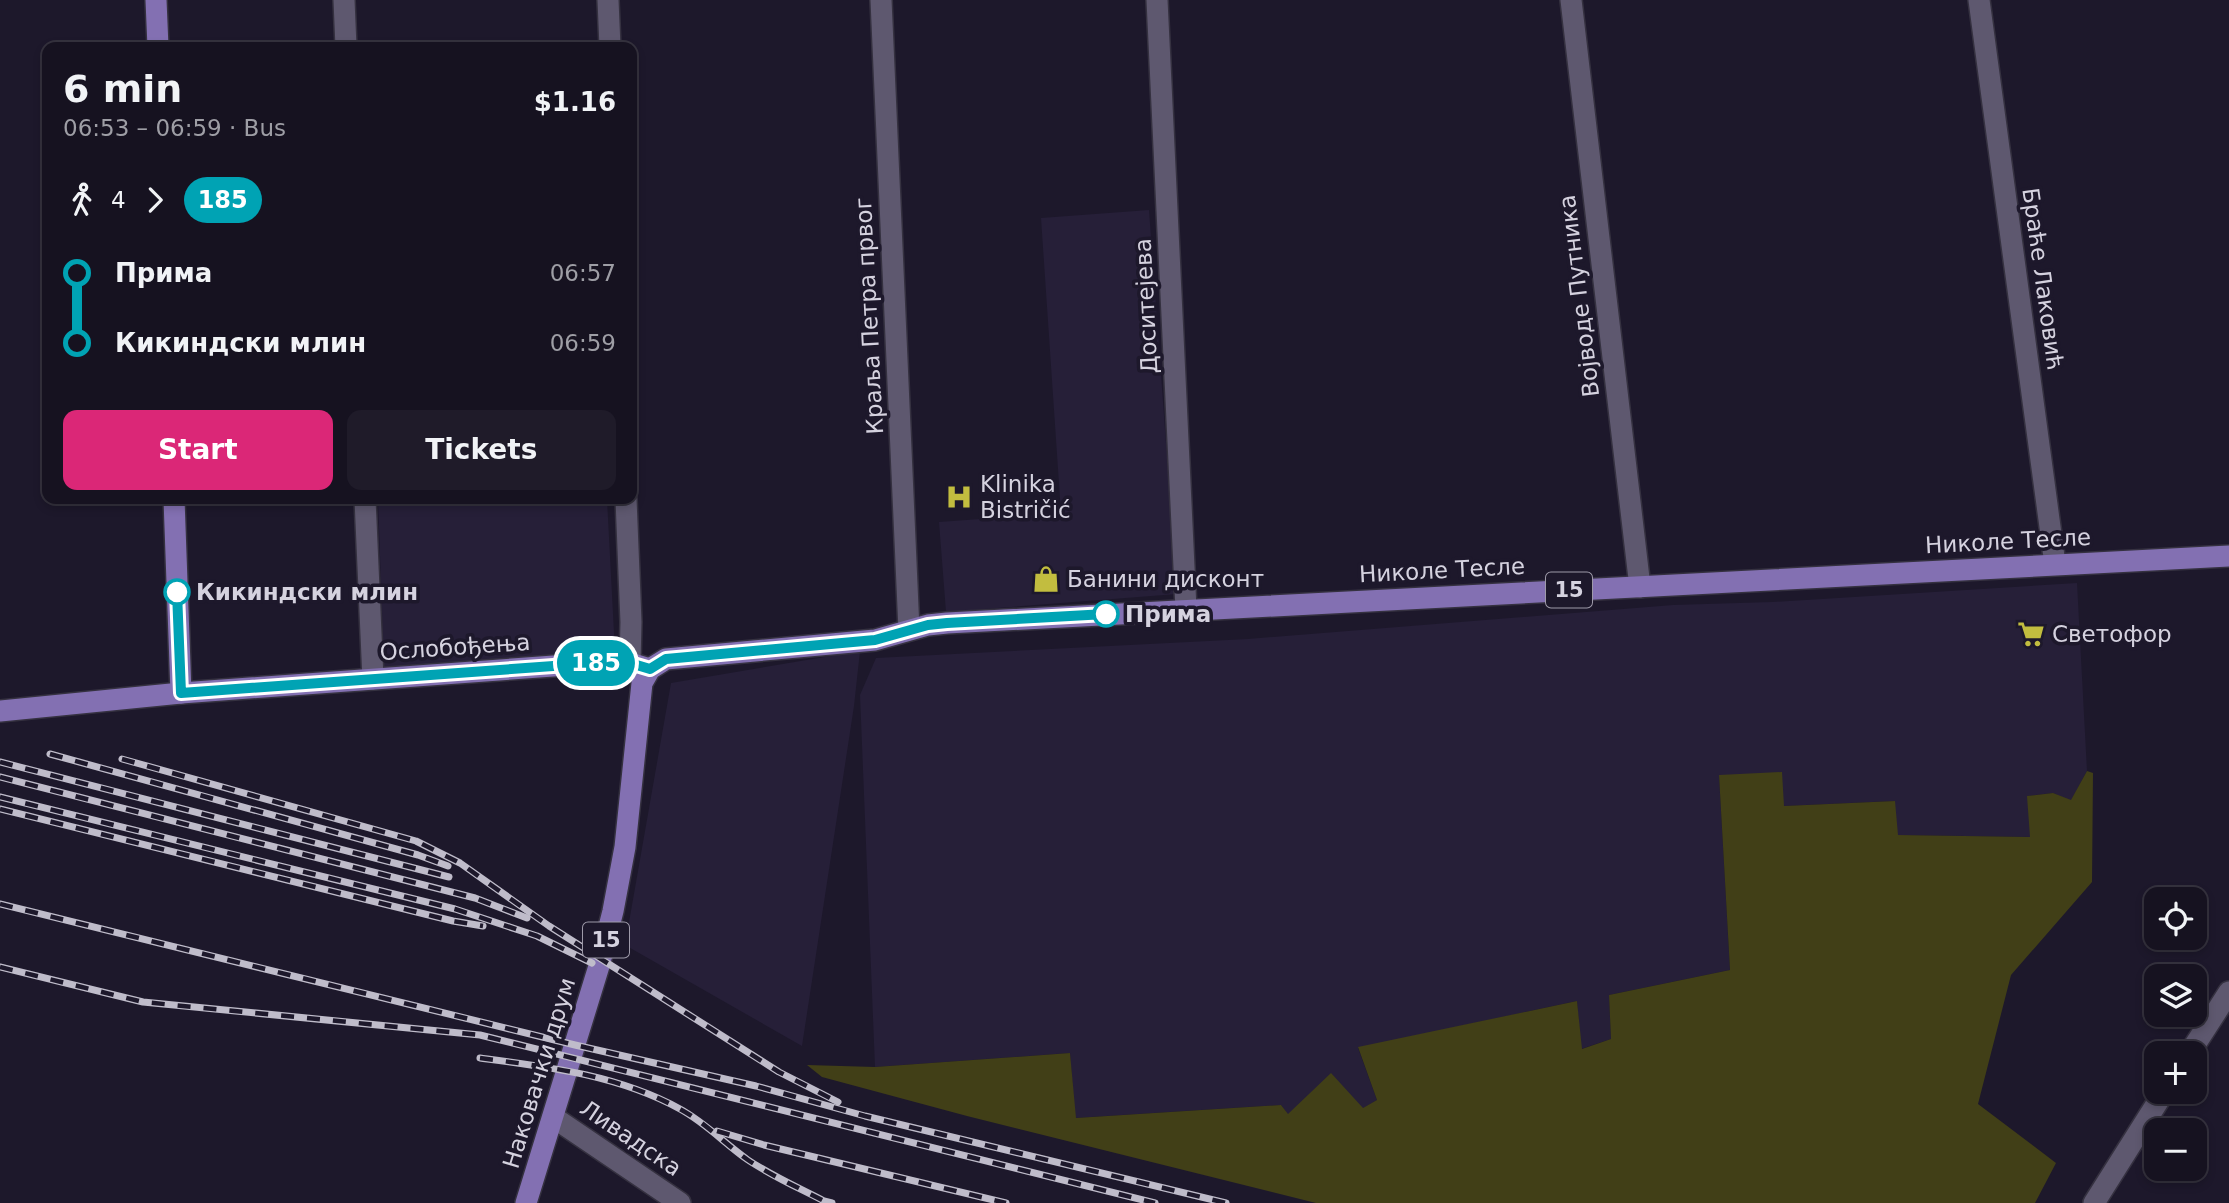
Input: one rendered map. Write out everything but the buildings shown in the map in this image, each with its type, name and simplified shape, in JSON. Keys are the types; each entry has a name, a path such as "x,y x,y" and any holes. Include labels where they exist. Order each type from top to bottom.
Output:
{"main road":[{"path":"156,0 158,42"},
{"path":"174,504 181,693"},
{"name":"Николе Тесле","path":"909,630 947,623 1186,609 2229,556"},
{"name":"Ослобођења","path":"0,710 181,693 609,662 640,666 666,659 875,640 909,630"},
{"name":"Наковачки друм","path":"526,1203 599,966 613,911 625,846 642,683 640,666"}],"street":[{"path":"344,0 346,42"},
{"path":"608,0 610,42"},
{"name":"Краља Петра првог","path":"881,0 909,630"},
{"name":"Доситејева","path":"1157,0 1186,609"},
{"name":"Војводе Путника","path":"1571,0 1640,587"},
{"name":"Браће Лаковић","path":"1979,0 2055,564"},
{"path":"365,504 373,679"},
{"path":"626,504 631,622 640,666"},
{"path":"2197,1041 2229,992"},
{"path":"2094,1203 2156,1104"},
{"name":"Ливадска","path":"553,1117 680,1203"}],"shaded area":[{"path":"1149,210 1177,594 946,612 939,522 1061,513 1041,218"},
{"path":"378,504 607,504 615,652 384,669"},
{"path":"2077,583 2087,771 2071,801 2053,793 2028,796 2031,837 1897,835 1894,801 1784,806 1719,775 1730,970 1609,995 1611,1039 1581,1049 1577,1001 1358,1048 1377,1100 1362,1109 1288,1115 1281,1105 1075,1118 1070,1053 875,1067 860,695 876,658 1248,639 1673,605 1772,602"},
{"path":"860,651 802,1046 625,945 671,683"},
{"path":"2087,771 2093,773 2092,882 2011,975 1978,1104 2056,1163 2035,1203 1316,1203 822,1077 807,1065 875,1067 1070,1053 1076,1118 1281,1105 1288,1114 1331,1073 1363,1108 1377,1100 1358,1047 1577,1001 1582,1049 1611,1039 1609,995 1730,970 1719,775 1782,772 1784,806 1895,801 1898,835 2030,837 2027,796 2053,793 2071,800"}],"railway":[{"path":"50,754 418,855 448,866"},
{"path":"122,759 416,841 460,863 549,926 779,1072 838,1102"},
{"path":"0,762 449,877"},
{"path":"0,777 475,898 527,918"},
{"path":"0,797 455,909 537,936 592,963"},
{"path":"0,809 453,921 483,926"},
{"path":"0,904 575,1045 756,1086 865,1116 1226,1203"},
{"path":"0,967 143,1002 480,1035 1155,1203"},
{"path":"480,1058 583,1074 656,1097 707,1127 757,1166 832,1203"},
{"path":"717,1131 764,1145 1006,1203"}],"bus line":[{"name":"185","path":"177,592 181,693 609,662 630,663 650,669 666,659 875,640 928,625 1106,614"}],"place":[{"name":"Klinika Bistričić","path":"959,497"},
{"name":"Банини дисконт","path":"1046,579"},
{"name":"Кикиндски млин","path":"177,592"},
{"name":"Прима","path":"1106,614"},
{"name":"Светофор","path":"2031,634"}]}
